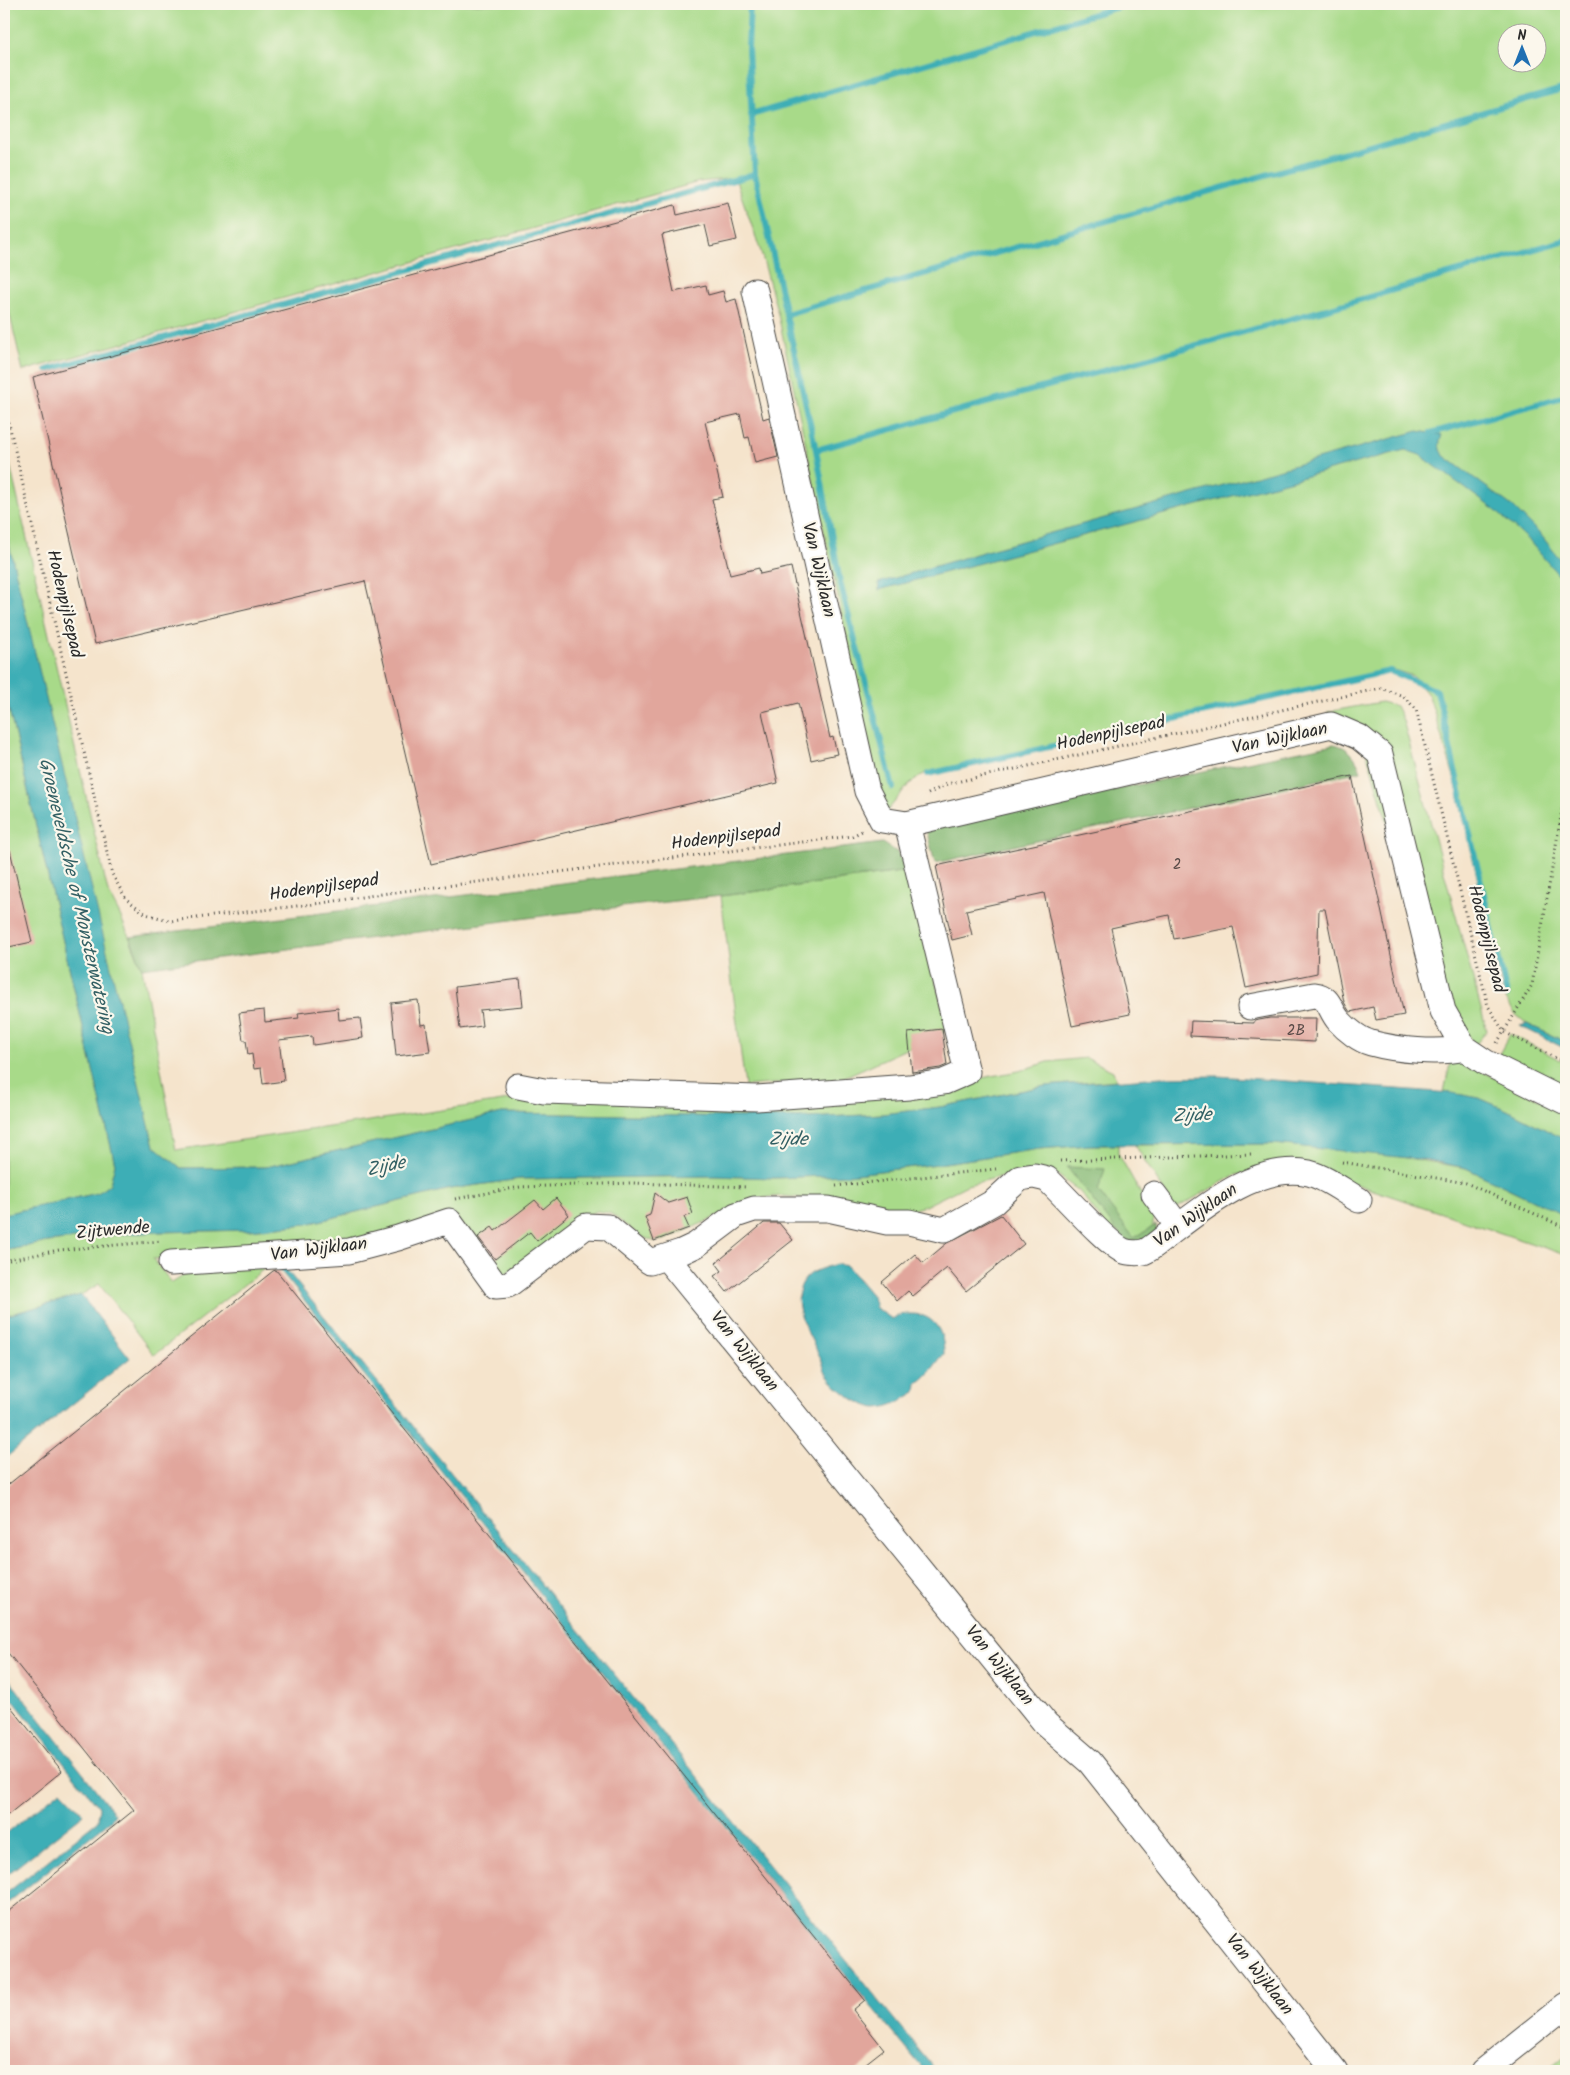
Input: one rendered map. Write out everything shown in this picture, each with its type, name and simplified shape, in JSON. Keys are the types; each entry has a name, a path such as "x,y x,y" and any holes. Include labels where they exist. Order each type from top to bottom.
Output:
{"street":[{"name":"Van Wijklaan","path":"756,291 867,791 882,820 908,824 1331,725 1360,737 1380,754 1443,1011 1464,1048 1485,1062 1566,1102"},
{"path":"518,1086 544,1091 757,1098 909,1087 944,1082 967,1072 908,824"},
{"path":"1250,1007 1314,995 1321,996 1327,999 1339,1021 1356,1035 1370,1043 1395,1048 1449,1052 1464,1048"},
{"name":"Van Wijklaan","path":"169,1252 348,1250 398,1238 449,1221 496,1286 508,1285 586,1226 608,1227 650,1262 696,1245 736,1215 754,1209 828,1209 887,1222 909,1222 944,1230 994,1202 1020,1178 1034,1176 1048,1179 1111,1242 1125,1252 1145,1252 1178,1226 1243,1182 1268,1175 1292,1171 1309,1173 1325,1179 1359,1200"},
{"path":"1154,1194 1178,1226"},
{"name":"Van Wijklaan","path":"666,1257 1046,1724 1090,1762 1335,2071"},
{"path":"1483,2071 1566,2005"}],"path":[{"name":"Hodenpijlsepad","path":"4,402 112,874 126,900 146,914 171,921 852,836 882,820"},
{"name":"Hodenpijlsepad","path":"922,798 946,784 1380,688 1403,696 1416,709 1488,1006 1504,1032"},
{"path":"1485,1062 1532,985 1566,787"},
{"path":"1504,1032 1566,1063"},
{"path":"1057,1162 1086,1159 1255,1154"},
{"path":"1334,1161 1364,1164 1466,1183 1566,1228"},
{"path":"826,1187 999,1168"},
{"path":"445,1201 520,1186 632,1183 752,1187"},
{"name":"Zijtwende","path":"4,1261 60,1250 148,1241 169,1252"}],"green space":[{"path":"4,4 1566,4 1566,1042 1527,1024 1514,1013 1504,995 1455,780 1429,696 1413,676 1391,669 927,772 909,784 884,815 778,314 761,252 735,178 699,182 23,371 4,290"},
{"path":"4,439 108,892 120,915 142,968 176,1150 536,1096 960,1082 1019,1071 1048,1062 1086,1058 1113,1071 1116,1080 1045,1086 940,1107 883,1114 808,1118 502,1113 266,1167 181,1168 154,1147 110,968 4,524"},
{"path":"4,688 115,1164 110,1184 98,1193 4,1214"},
{"path":"1381,702 1396,706 1403,720 1487,1031 1475,1045 1441,999 1359,728 1327,712"},
{"path":"1334,744 1351,753 1361,771 935,863 926,829"},
{"path":"883,843 897,852 908,871 142,968 130,937"},
{"path":"908,871 948,1030 840,1079 745,1086 721,896"},
{"path":"1510,1034 1566,1063 1566,1087 1498,1056"},
{"path":"1451,1059 1471,1066 1566,1112 1566,1140 1479,1098 1444,1092"},
{"path":"1274,1144 1383,1154 1466,1168 1566,1216 1566,1255 1290,1162 1233,1176 1175,1209 1135,1145"},
{"path":"1118,1145 1118,1153 1154,1217 1152,1232 1141,1241 1108,1229 1080,1192 1055,1173 1016,1173 967,1185 925,1206 896,1214 821,1200 784,1196 760,1198 664,1240 653,1241 640,1236 610,1213 597,1211 584,1216 504,1275 455,1217 305,1252 153,1259 172,1283 202,1264 278,1258 154,1355 99,1284 81,1295 4,1316 4,1251 48,1242 109,1235 249,1230 307,1224 450,1189 520,1179 714,1176 775,1178 847,1175 1039,1149"},
{"path":"1067,1167 1105,1169 1098,1191 1134,1238 1156,1225 1157,1233 1129,1247"},
{"path":"1566,2056 1566,2065 1558,2071 1547,2071"}],"water":[{"path":"1418,431 1442,435 1440,450 1443,455 1512,506 1541,535 1566,567 1566,584 1530,542 1496,511 1420,455 1405,450 879,590 878,583 993,549"},
{"path":"4,524 154,1146 181,1168 266,1167 502,1113 808,1118 883,1114 940,1107 1045,1086 1162,1077 1218,1076 1452,1093 1479,1098 1566,1140 1566,1216 1466,1168 1428,1160 1274,1144 1090,1145 1039,1149 847,1175 775,1178 714,1176 520,1179 450,1189 307,1224 249,1230 109,1235 48,1242 4,1251 4,1214 98,1193 110,1184 115,1164 4,688"},
{"path":"1527,1024 1566,1042 1566,1049 1520,1026"},
{"path":"836,1264 847,1266 873,1297 876,1308 892,1319 903,1315 919,1315 932,1321 940,1332 944,1354 928,1374 917,1383 916,1392 892,1405 882,1408 871,1407 857,1401 836,1386 826,1373 807,1332 799,1310 798,1299 800,1289 805,1279 815,1271"},
{"path":"285,1268 936,2071 925,2071 859,1992 280,1270"},
{"path":"81,1295 130,1358 4,1459 4,1316"},
{"path":"4,1673 115,1814 112,1819 4,1906 4,1895 98,1821 99,1807 4,1689"},
{"path":"61,1790 84,1814 4,1877 4,1835"}],"building":[{"path":"728,203 737,240 710,246 705,225 662,235 674,292 706,285 708,295 723,291 726,302 736,299 763,419 769,417 778,457 755,463 749,437 745,438 740,414 705,422 723,497 712,499 730,575 759,568 760,574 791,567 830,738 833,737 837,754 811,760 798,703 762,712 778,783 431,864 365,581 95,644 33,377 675,205 677,215"},
{"path":"1352,776 1404,1015 1376,1020 1373,1007 1350,1012 1344,1002 1325,909 1319,909 1317,973 1246,988 1233,927 1174,939 1169,915 1111,928 1130,1014 1072,1026 1044,893 966,910 972,935 952,940 936,866"},
{"path":"10,850 32,942 4,948 4,851"},
{"path":"520,979 523,1006 480,1010 482,1026 460,1029 455,987"},
{"path":"418,1000 421,1025 426,1024 430,1052 396,1056 391,1003"},
{"path":"338,1008 339,1020 360,1018 363,1038 313,1045 312,1036 279,1040 284,1081 263,1084 261,1068 254,1069 252,1054 248,1055 246,1040 243,1040 239,1013 264,1010 265,1022 299,1018 298,1013"},
{"path":"1270,1018 1316,1018 1315,1042 1190,1036 1191,1021 1254,1023 1254,1021"},
{"path":"942,1029 947,1065 940,1068 912,1072 908,1033"},
{"path":"655,1193 668,1203 687,1197 693,1214 684,1217 689,1228 654,1241 645,1217 650,1215"},
{"path":"556,1198 569,1215 537,1241 530,1232 495,1259 478,1237 492,1227 495,1231 535,1200 543,1209"},
{"path":"1001,1215 1024,1244 966,1291 947,1268 913,1296 908,1291 897,1301 882,1282 915,1254 923,1263 947,1243"},
{"path":"764,1223 779,1223 793,1240 727,1292 714,1276 722,1271 716,1263"},
{"path":"276,1270 865,2000 853,2010 884,2049 856,2071 4,2071 4,1915 134,1810 4,1648 4,1488"},
{"path":"4,1698 62,1771 4,1818"}],"waterway":[{"path":"750,4 748,49 755,174 816,450 840,582 893,788"},
{"path":"751,115 1128,4"},
{"path":"786,314 1566,88"},
{"path":"47,370 755,174"},
{"path":"816,450 1338,306 1566,240"},
{"path":"1431,433 1566,396"},
{"path":"928,774 1390,671 1437,691 1507,995"}],"water label":[{"name":"Groeneveldsche of Monsterwatering","path":"76,896"},
{"name":"Zijde","path":"1192,1116"},
{"name":"Zijde","path":"788,1140"},
{"name":"Zijde","path":"386,1167"}]}
